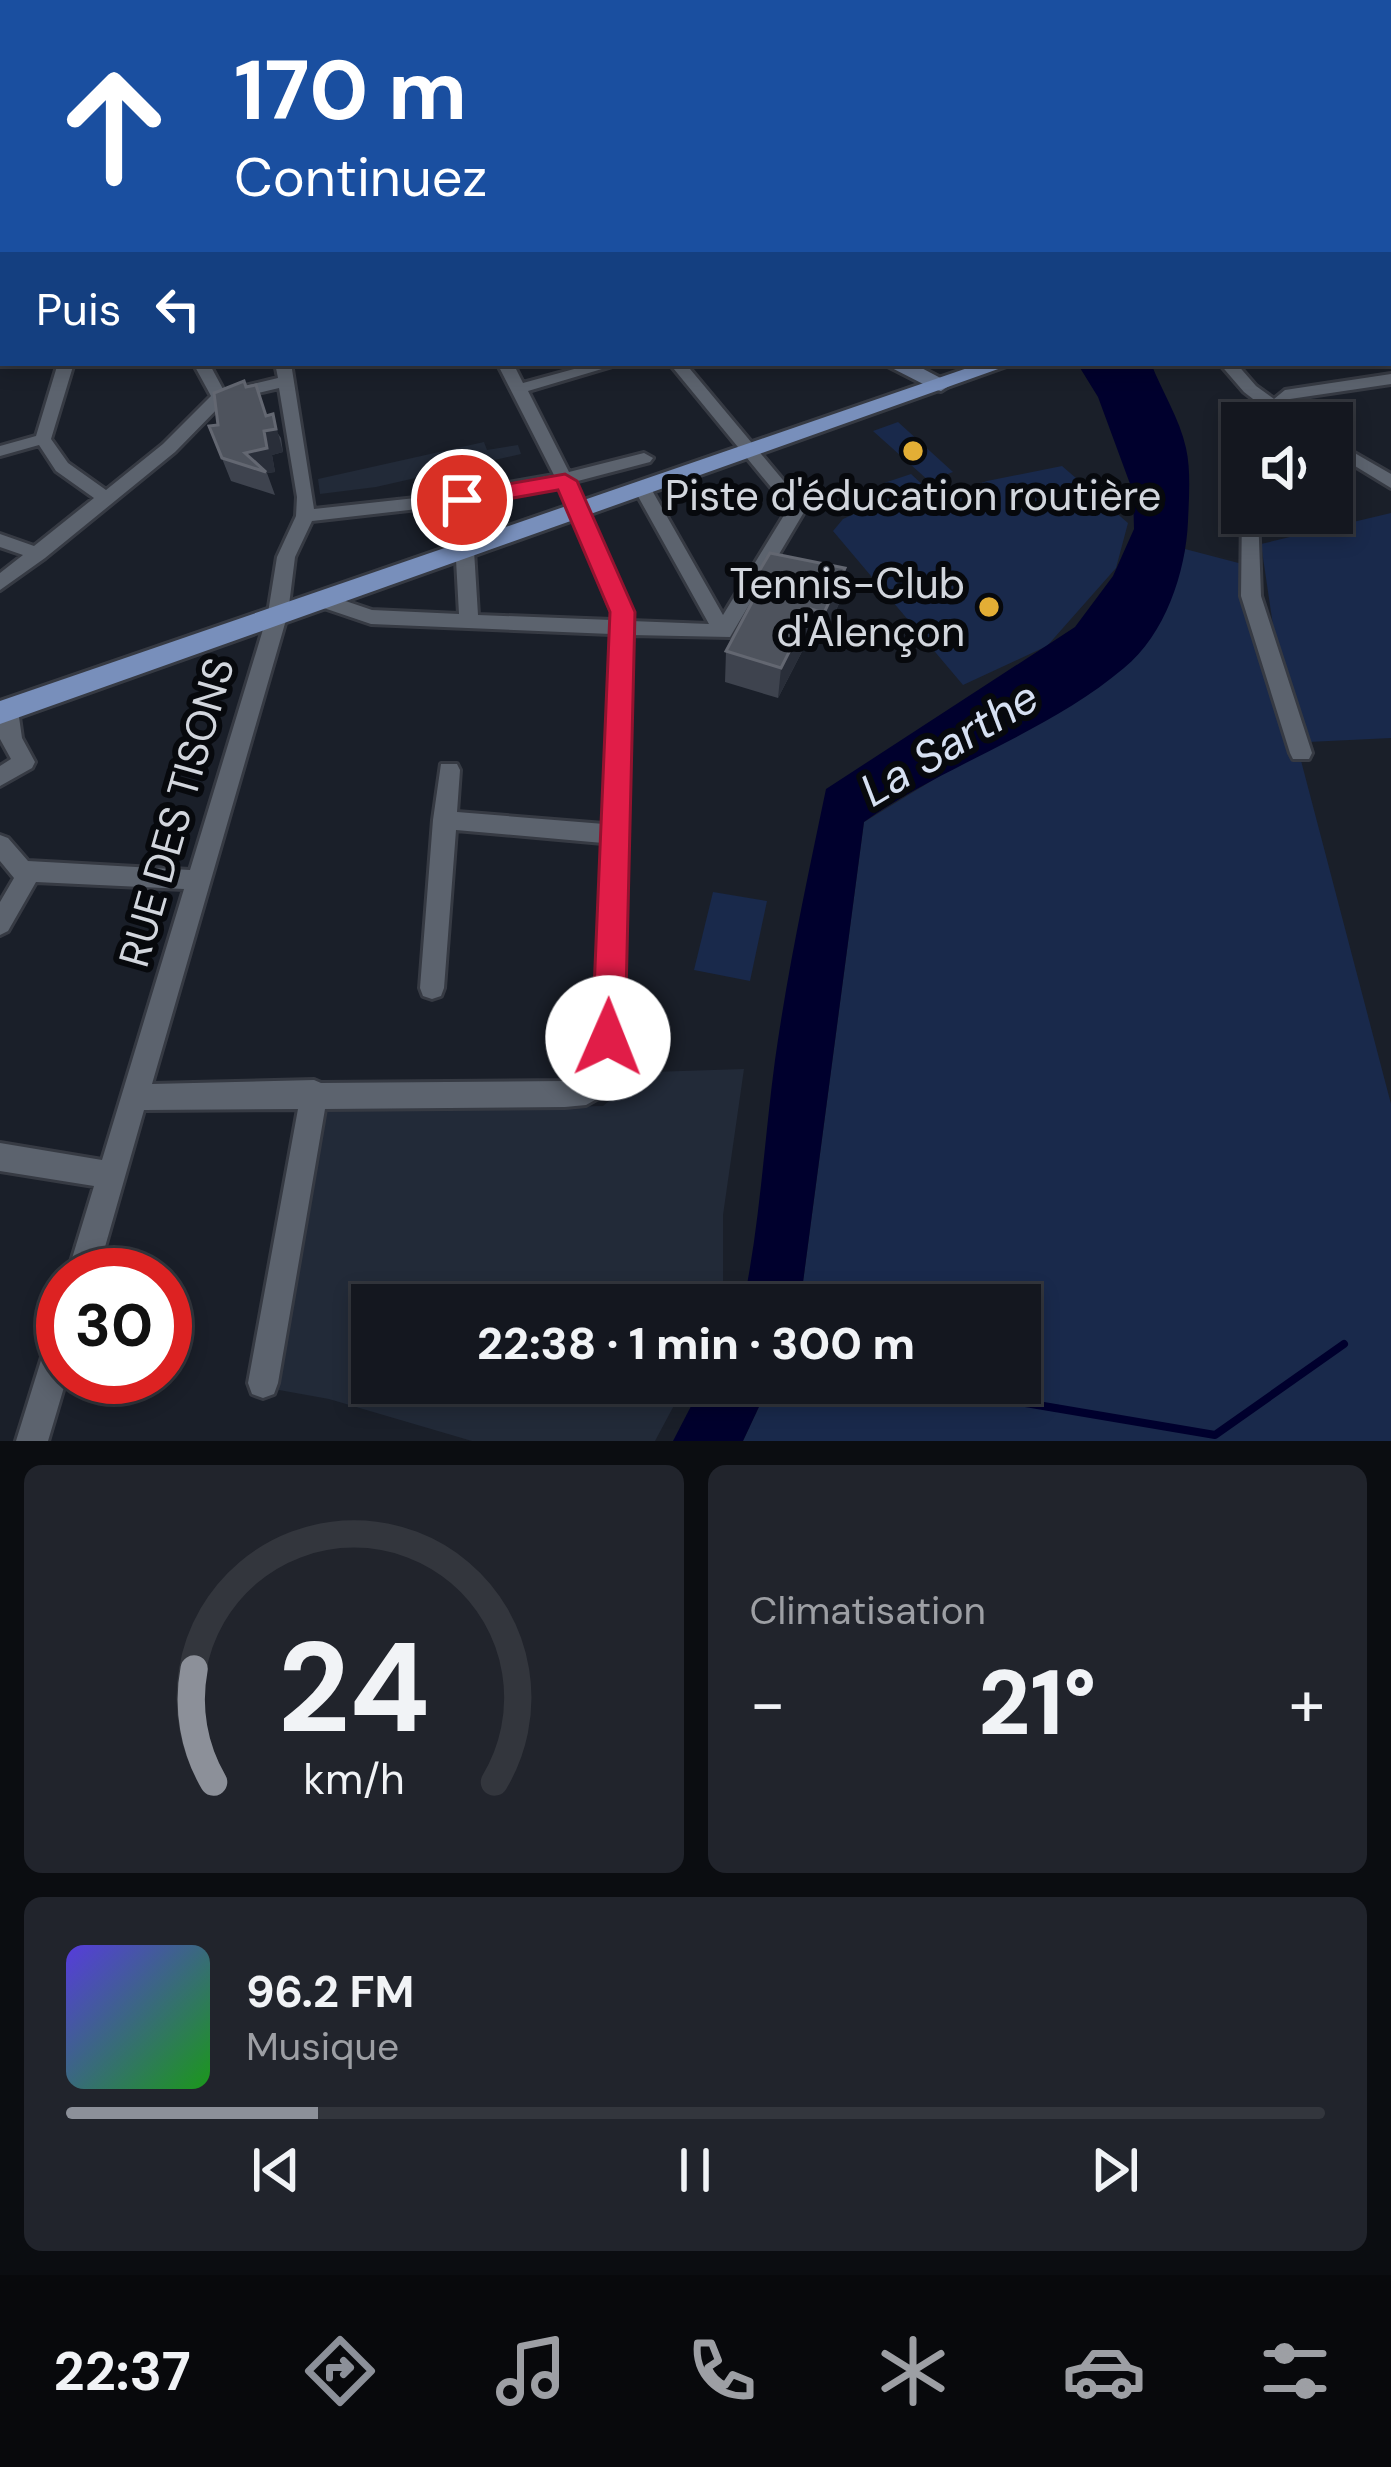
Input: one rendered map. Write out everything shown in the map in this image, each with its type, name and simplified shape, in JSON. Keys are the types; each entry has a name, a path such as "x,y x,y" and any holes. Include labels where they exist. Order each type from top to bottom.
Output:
{"main road":[{"path":"4,711 995,366"}],"street":[{"path":"43,439 65,366"},
{"path":"203,366 219,397"},
{"path":"136,1096 565,1094 586,1092 602,1082 608,1038 622,612 580,510 506,366"},
{"path":"518,389 603,366"},
{"path":"680,366 795,512 723,632"},
{"path":"900,366 941,384"},
{"path":"1229,366 1257,402"},
{"path":"0,583 169,448 219,397 285,371"},
{"name":"RUE DES TISONS","path":"90,1248 278,613 286,557 304,516 306,497 285,371"},
{"path":"1279,402 1285,395 1391,380"},
{"path":"0,451 43,439"},
{"path":"43,439 62,467 107,499"},
{"path":"304,516 462,500 565,481 644,458"},
{"path":"1353,458 1391,482"},
{"path":"644,489 723,632"},
{"path":"462,500 469,622"},
{"path":"1250,534 1251,596 1301,753"},
{"path":"0,540 38,554"},
{"path":"322,600 370,617 723,632"},
{"path":"0,777 24,762 11,739 4,711"},
{"path":"432,988 449,770"},
{"path":"444,820 613,834"},
{"path":"0,845 22,871 200,880"},
{"path":"0,924 30,871"},
{"path":"263,1383 314,1093"},
{"path":"0,1157 112,1175"},
{"path":"32,1441 43,1404"}],"shaded area":[{"name":"Piste d'éducation routière","path":"898,422 953,472 929,481 873,431"},
{"path":"484,442 487,450 518,445 521,454 376,487 320,494 318,479"},
{"name":"Tennis-Club d'Alençon","path":"1062,466 1128,523 1116,568 1047,646 963,685 833,531 843,519 895,495 884,483 911,474 938,499 987,481"},
{"path":"1391,513 1391,738 1308,742 1275,639 1261,544 1303,534 1353,534 1353,522"},
{"path":"1185,549 1250,566 1391,1104 1391,1441 743,1441 760,1404 1041,1404 1041,1284 803,1284 864,822 1135,657 1153,633"},
{"path":"713,892 767,901 750,981 694,970"},
{"path":"744,1069 723,1215 723,1284 351,1284 351,1404 675,1404 655,1441 472,1441 329,1399 268,1388 321,1111 603,1106 620,1092 620,1073"}],"water":[{"name":"La Sarthe","path":"1079,366 1152,366 1179,426 1189,465 1188,521 1171,601 1138,654 1094,691 864,822 803,1284 747,1284 780,1026 826,789 1075,627 1113,576 1134,529 1133,492 1098,397"},
{"path":"692,1404 760,1404 743,1441 673,1441"}],"building":[{"path":"244,381 246,387 256,385 266,416 273,414 276,429 264,431 267,448 245,453 266,472 222,458 209,426 218,425 214,393"},
{"path":"770,553 845,568 824,613 811,609 781,668 726,651 766,576 758,573"}],"waterway":[{"path":"1031,1404 1215,1435 1344,1344"}],"place":[{"name":"Piste d'éducation routière","path":"913,451"},
{"name":"Tennis-Club d'Alençon","path":"989,607"}],"route":[{"path":"462,500 565,481 622,612 608,1038"}]}
